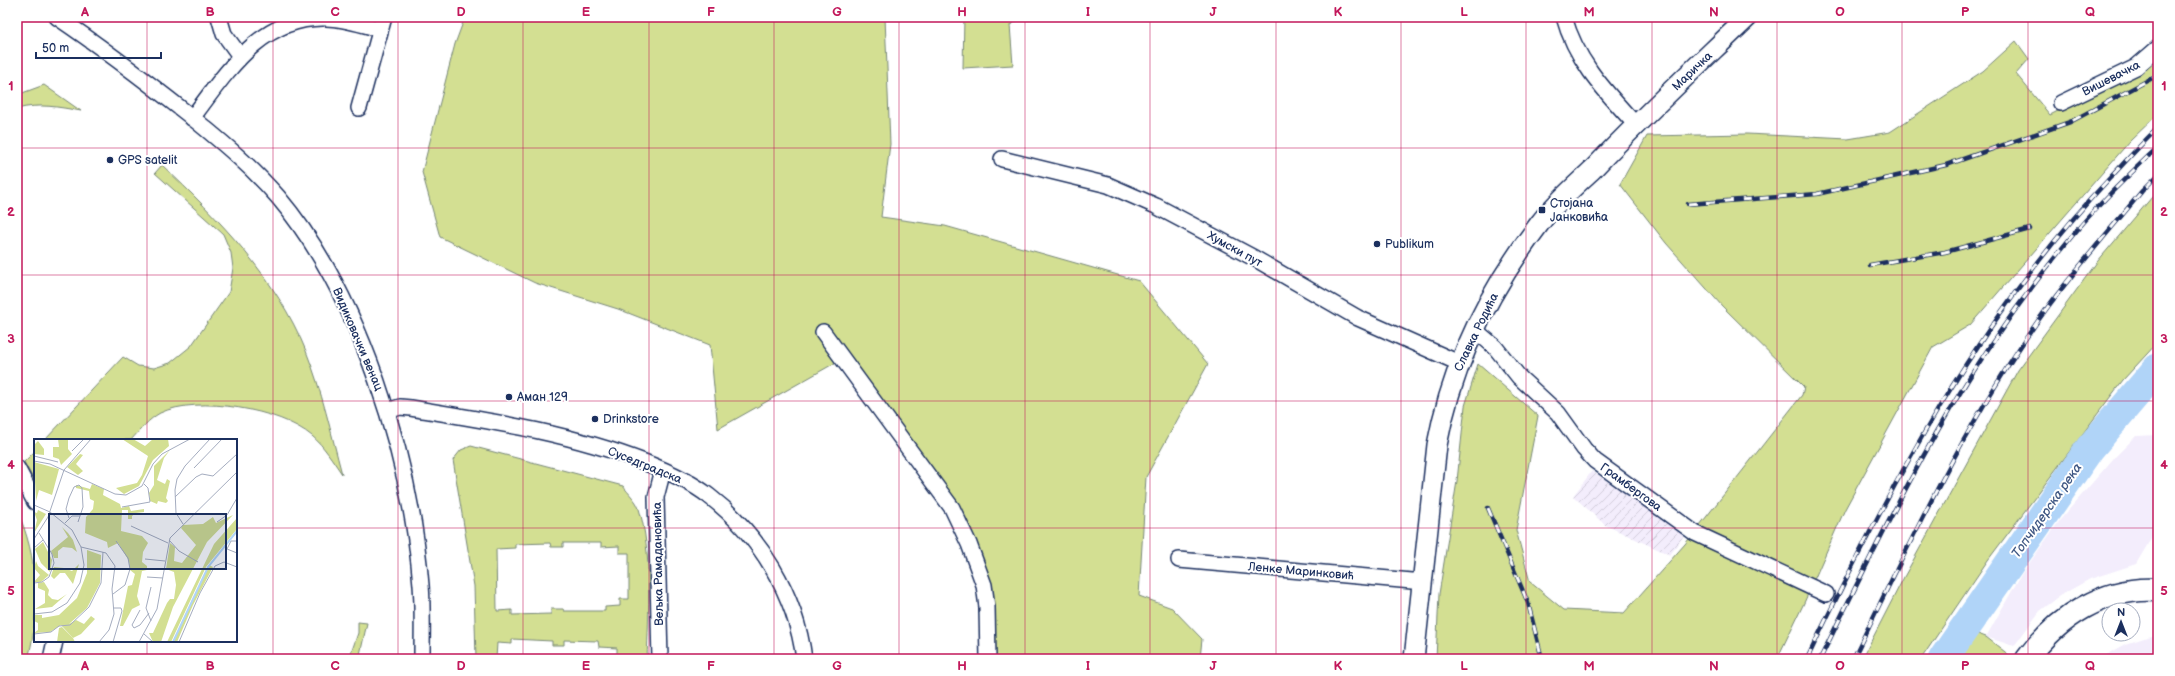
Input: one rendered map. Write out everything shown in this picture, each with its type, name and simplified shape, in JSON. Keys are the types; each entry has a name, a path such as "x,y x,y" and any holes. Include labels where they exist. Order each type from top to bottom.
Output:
{"main road":[{"path":"2028,659 2054,628 2085,606 2135,590 2158,590"}],"street":[{"name":"Видиковачки венац","path":"57,17 158,90 238,155 282,203 313,246 350,315 387,411 396,446 416,550 421,585 422,659"},
{"path":"219,17 224,34 240,56"},
{"path":"1564,17 1576,50 1584,64 1594,78 1635,124"},
{"name":"Маричка","path":"1635,124 1748,17"},
{"path":"192,118 240,56 265,35 291,23 308,19 335,18 382,23 359,108"},
{"name":"Вишевачка","path":"2060,103 2136,67 2158,48"},
{"name":"Славка Родића","path":"1414,659 1436,445 1447,401 1459,363 1504,277 1541,222 1635,124"},
{"name":"Хумски пут","path":"1002,159 1108,185 1156,206 1254,258 1358,318 1459,363"},
{"name":"Грамбергова","path":"1475,330 1502,353 1519,377 1558,413 1584,449 1595,461 1695,533 1826,594"},
{"path":"823,332 952,508 969,544 984,585 988,619 988,659"},
{"name":"Суседградска","path":"387,411 400,407 411,408 529,429 616,452 663,470 708,495 726,510 755,541 780,581 792,606 802,644 804,659"},
{"path":"17,468 34,500"},
{"name":"Вељка Рамадановића","path":"660,659 656,497 663,470"},
{"name":"Ленке Маринковић","path":"1179,560 1422,582"},
{"path":"51,659 56,642"}],"shaded area":[{"path":"2158,435 2158,527 2136,564 2090,579 2063,594 2040,611 2014,646 1986,637 2021,575 2060,520 2113,459 2136,436"},
{"path":"1592,471 1685,534 1670,555 1605,525 1573,496"},
{"path":"2158,635 2158,659 2099,659 2126,644 2141,642 2141,639"}],"green space":[{"path":"465,17 885,17 890,144 881,217 945,226 1139,281 1208,364 1146,477 1139,596 1172,608 1202,639 1200,659 985,659 984,585 952,508 842,359 718,429 710,345 618,309 535,283 440,237 422,172 455,44"},
{"path":"964,17 1024,17 1010,25 1013,65 963,68"},
{"path":"2016,41 2029,59 2016,74 2050,115 2158,61 2158,114 2130,141 1970,325 1933,347 1845,509 1804,603 1777,659 1436,659 1439,594 1457,481 1465,406 1478,364 1538,416 1516,530 1530,582 1564,610 1624,613 1685,544 1802,395 1804,387 1722,306 1666,243 1620,184 1647,136 1747,134 1848,139 1890,132 1983,71"},
{"path":"44,85 81,111 41,106 17,109 17,95"},
{"path":"162,165 204,206 244,250 279,298 294,324 312,366 342,474 320,444 312,436 298,427 280,418 260,412 216,405 195,405 176,408 160,413 152,418 132,439 46,439 123,357 138,366 154,368 170,363 191,346 229,292 233,268 231,253 223,234 155,173"},
{"path":"2158,190 2158,342 2123,380 1988,560 1921,659 1862,659 1904,577 2018,370 2097,262"},
{"path":"471,446 623,486 638,506 646,543 649,583 647,659 626,659 626,656 617,655 617,648 599,647 598,641 564,640 564,645 552,645 552,641 512,639 512,644 497,643 496,659 476,659 474,586 453,460 461,450","holes":["550,543 551,547 563,547 563,543 601,543 601,547 619,546 619,553 629,553 629,599 620,599 620,606 605,607 605,611 564,611 563,609 551,609 551,614 512,615 512,610 497,611 496,549 515,548 515,544"]},
{"path":"34,452 34,480 24,462"},
{"path":"17,510 24,528 33,565 34,628 28,659 17,659"},
{"path":"358,622 367,623 359,659 349,659 358,633"},
{"path":"1964,629 1986,637 2014,659 1943,659"}],"waterway":[{"name":"Топчидерска река","path":"1943,659 2090,448 2158,368"},
{"path":"1971,619 1974,630"}],"railway":[{"path":"1688,204 1817,194 1946,165 2070,122 2158,75"},
{"path":"1807,659 1870,531 1904,468 1977,347 2018,288 2062,232 2109,179 2158,128"},
{"path":"1820,659 1882,534 1915,472 1949,411 1992,343 2023,299 2082,224 2103,201 2158,147"},
{"path":"1853,659 1920,522 1968,432 1994,388 2050,304 2142,191 2158,175"},
{"path":"1870,265 1945,252 2030,229"},
{"path":"1488,508 1528,603 1542,659"}],"place":[{"name":"GPS satelit","path":"110,160"},
{"name":"Стојана Јанковића","path":"1542,210"},
{"name":"Publikum","path":"1377,244"},
{"name":"Аман 129","path":"509,397"},
{"name":"Drinkstore","path":"595,419"}]}
